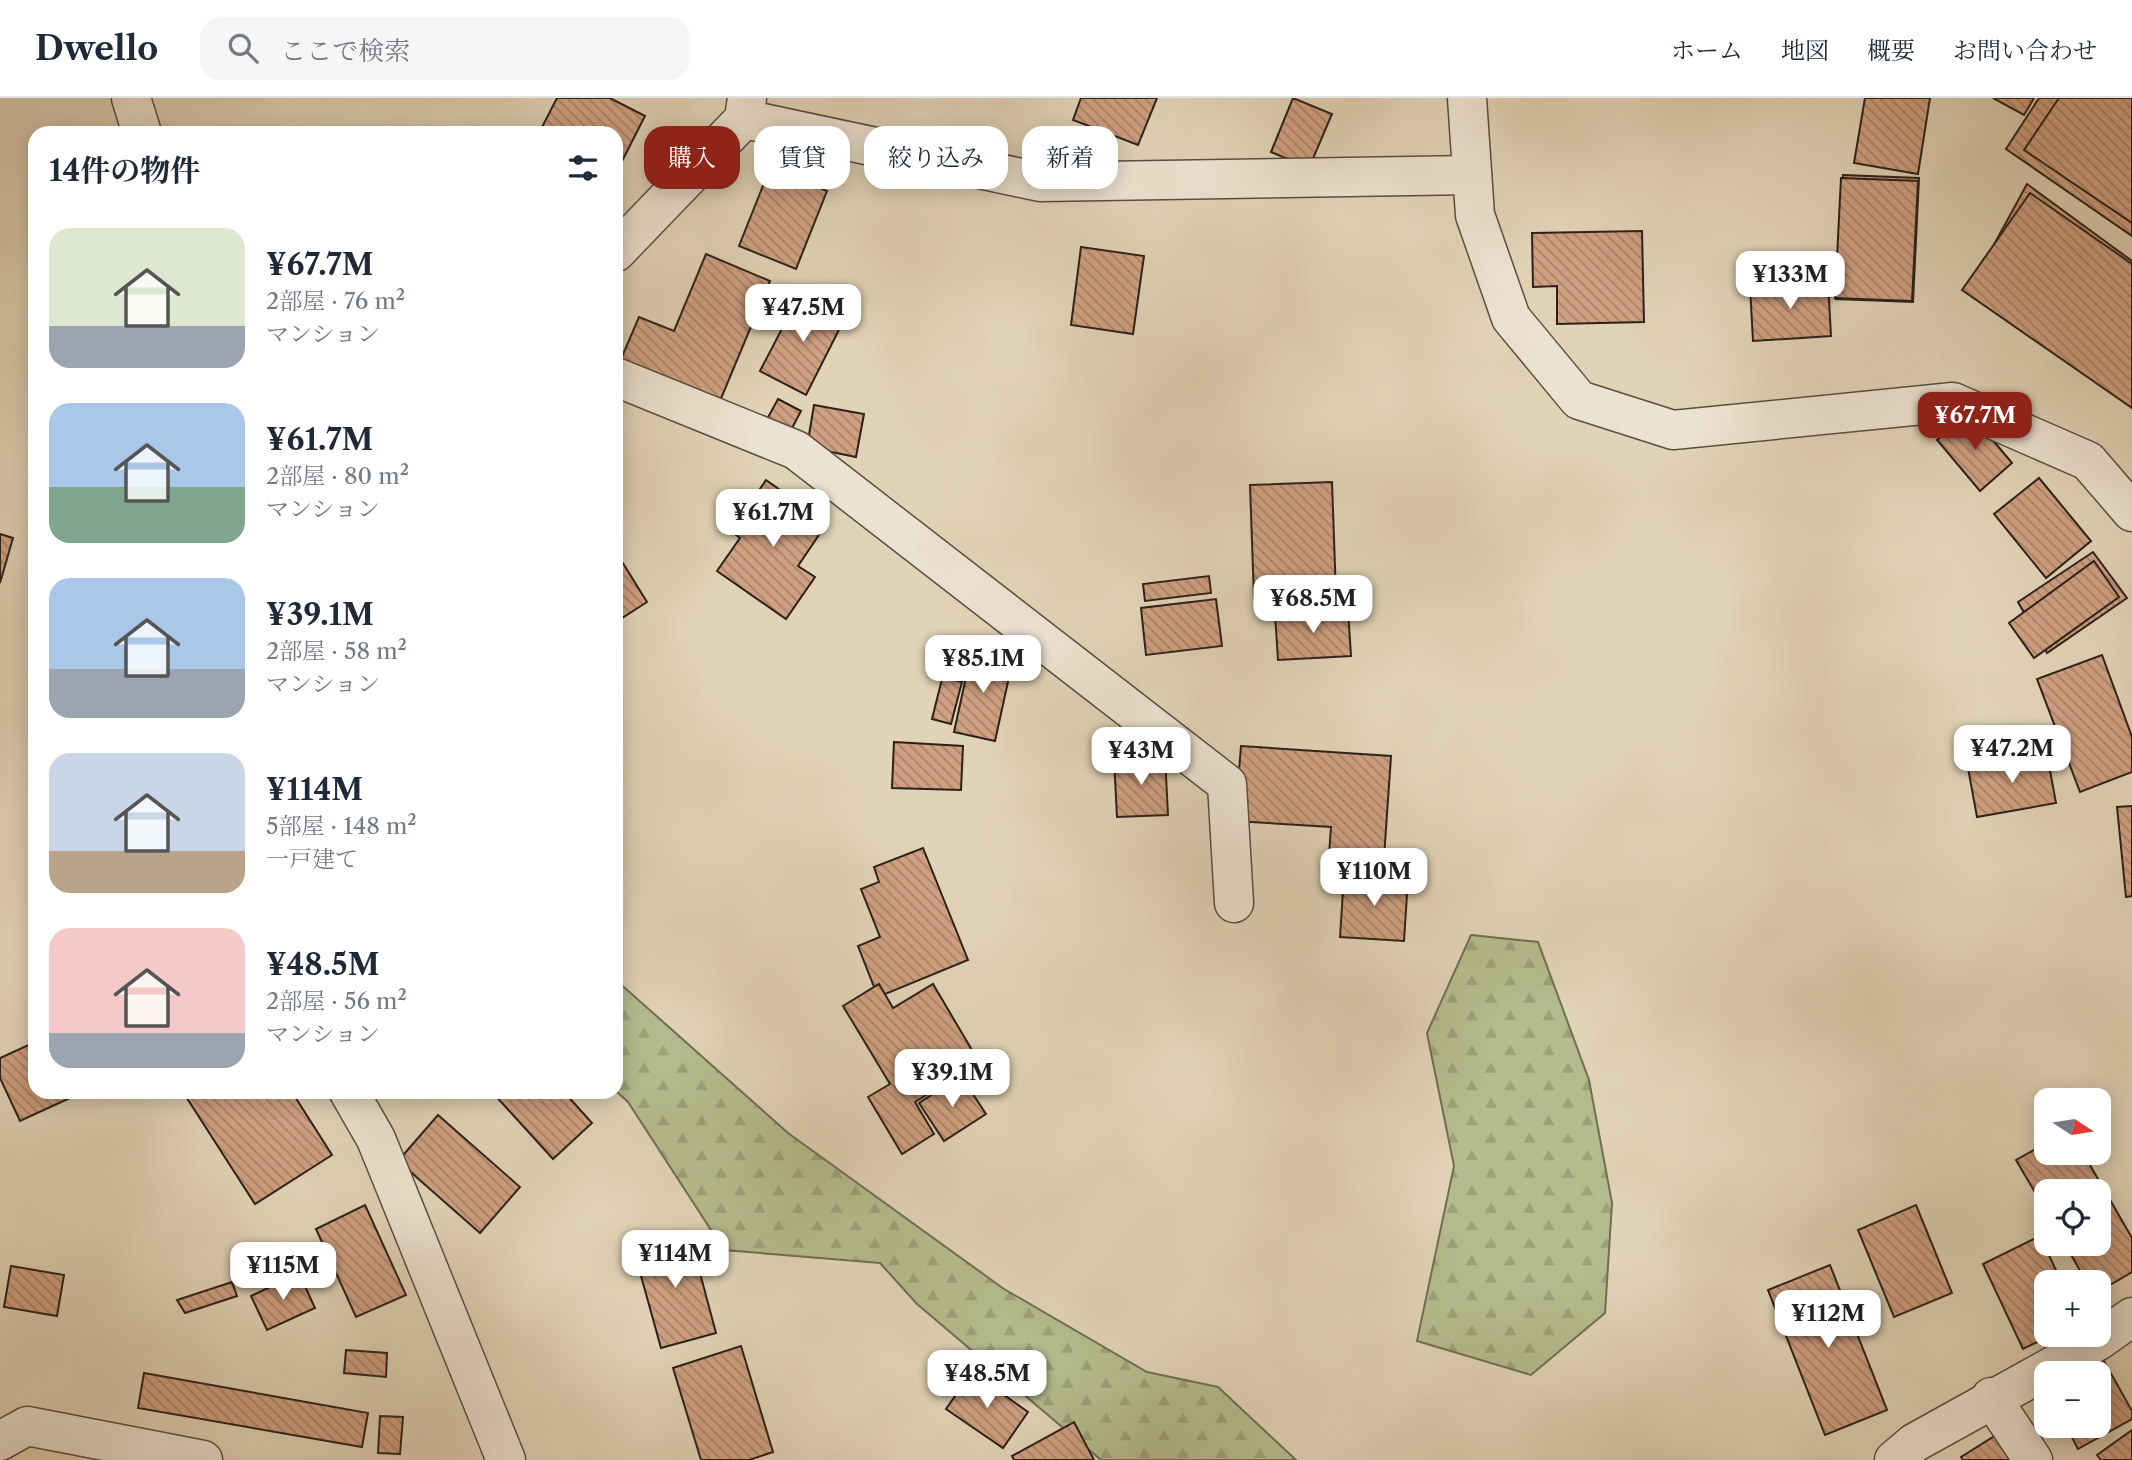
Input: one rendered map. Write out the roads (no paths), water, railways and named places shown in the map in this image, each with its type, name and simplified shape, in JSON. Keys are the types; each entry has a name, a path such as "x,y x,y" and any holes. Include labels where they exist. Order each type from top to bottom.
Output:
{"street":[{"path":"131,98 140,126"},
{"path":"1467,98 1475,215 1511,318 1579,401 1673,430 1953,402 2088,461 2132,512"},
{"path":"623,244 746,108 1040,182 1472,175"},
{"path":"623,380 796,450 1227,784 1234,903"},
{"path":"353,1099 376,1139 506,1460"},
{"path":"1894,1460 1914,1443 2098,1341 2132,1317"},
{"path":"1991,1398 2033,1460"},
{"path":"9,1429 203,1460"}]}
